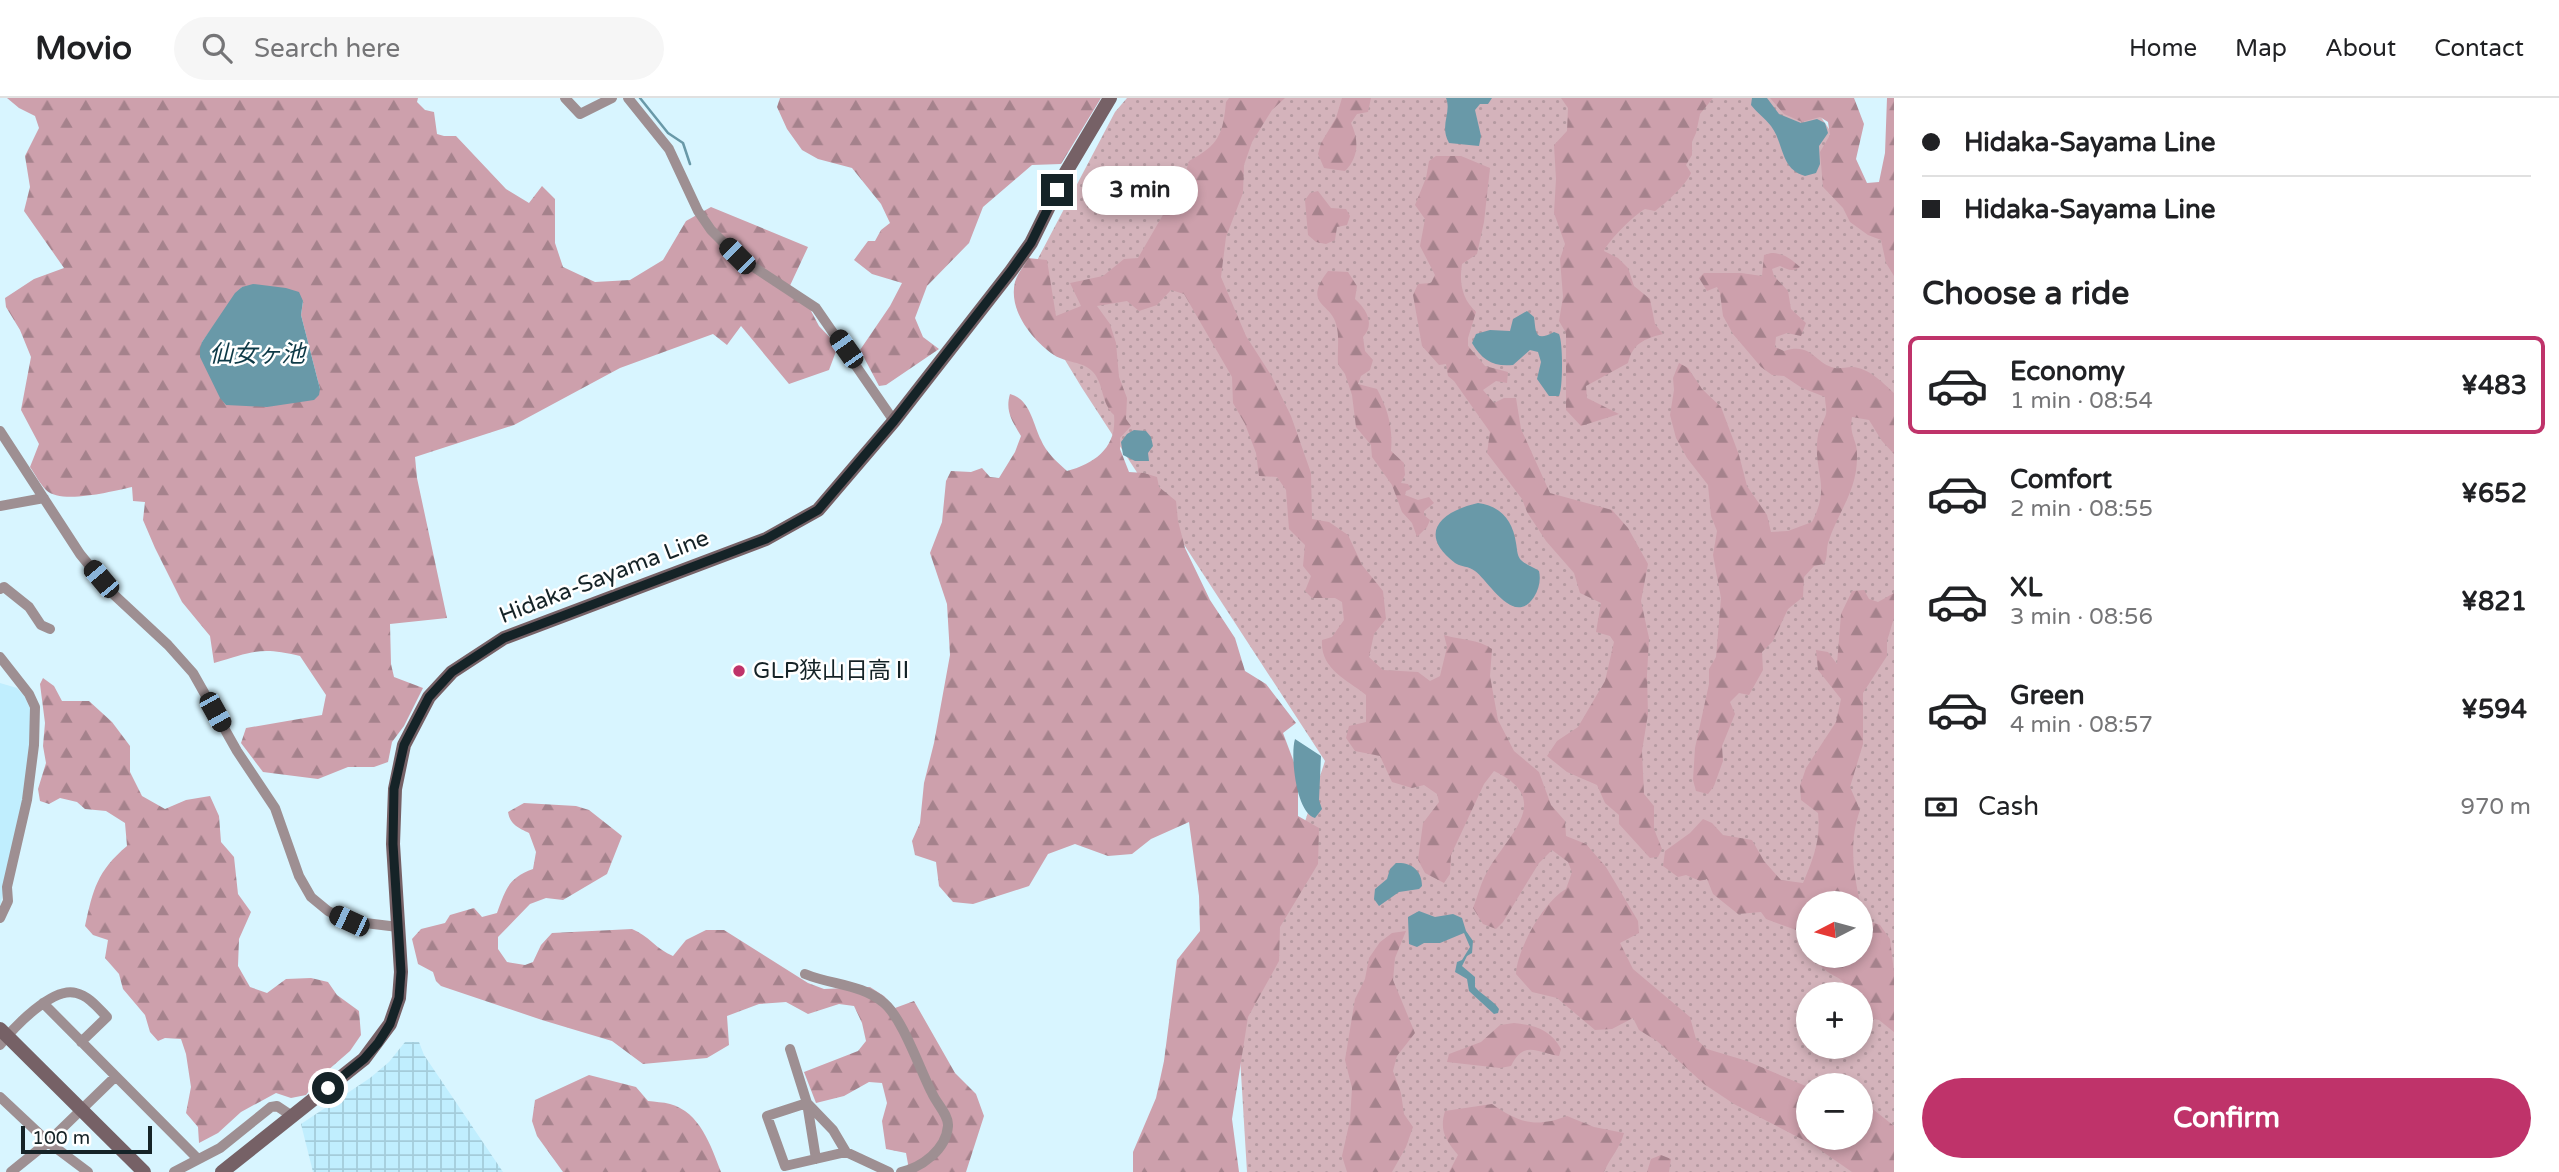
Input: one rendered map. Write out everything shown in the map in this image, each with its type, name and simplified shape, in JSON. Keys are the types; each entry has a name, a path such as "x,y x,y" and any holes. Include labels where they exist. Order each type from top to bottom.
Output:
{"main road":[{"name":"Hidaka-Sayama Line","path":"222,1172 364,1059 390,1024 399,998 401,972 393,825 398,766 414,721 439,684 472,657 504,638 766,539 818,510 894,421 1031,243 1066,172 1110,98"},
{"path":"2,1036 144,1172"}],"street":[{"path":"565,98 583,117 612,98"},
{"path":"628,98 669,149 698,211 711,230 737,256 816,308 894,421"},
{"path":"0,431 80,554 111,592 168,645 193,673 237,751 275,808 299,876 311,897 328,911 349,921 398,927"},
{"path":"0,506 44,498"},
{"path":"0,589 4,587 29,607 41,625 50,629"},
{"path":"0,657 29,694 35,715 27,800 7,887 8,901 0,918"},
{"path":"805,974 820,981 854,986 886,1004 900,1026 948,1122 941,1145 930,1158 921,1165 901,1172"},
{"path":"2,1036 43,1003 66,991 89,999 107,1017 81,1042"},
{"path":"43,1003 197,1158"},
{"path":"790,1049 807,1103 816,1159"},
{"path":"11,1172 47,1142 115,1077"},
{"path":"807,1103 829,1126 846,1152 889,1172"},
{"path":"807,1103 767,1116 785,1166 846,1152"},
{"path":"2,1104 88,1172"},
{"path":"174,1172 220,1148 271,1107 277,1107 292,1116"},
{"path":"811,1131 829,1126"}],"shaded area":[{"path":"1127,98 1808,98 1894,225 1894,1172 1247,1172 1238,1024 1325,761 1082,388 1022,289 1115,112"},
{"path":"0,683 17,688 25,697 31,711 22,807 0,907"},
{"path":"405,1042 419,1042 424,1055 503,1172 313,1172 301,1124 370,1078 389,1062"}],"green space":[{"path":"7,98 418,98 417,102 425,110 434,112 437,134 456,136 506,189 529,203 542,186 555,199 555,243 563,267 595,282 630,280 663,260 686,221 711,207 808,247 787,292 810,309 819,326 838,346 829,370 789,384 741,326 727,345 713,334 620,368 514,425 415,457 417,478 447,618 390,624 394,677 423,688 404,726 392,742 388,762 374,767 348,767 318,779 263,772 241,743 246,728 322,715 326,695 300,656 265,651 214,663 210,636 182,602 143,520 145,502 133,501 132,487 88,496 63,496 46,490 30,467 39,444 21,410 31,357 20,330 6,307 5,298 34,279 64,268 24,211 30,187 25,156 39,128 35,116","holes":["242,287 303,301 301,315 320,389 226,405 202,342"]},
{"path":"780,98 1101,98 1061,164 1032,165 983,207 969,243 927,286 915,318 923,337 939,349 886,385 879,386 860,350 902,283 872,274 854,260 868,241 875,241 881,230 890,223 881,204 852,168 818,159 802,150 787,129 777,107"},
{"path":"1229,98 1285,98 1272,110 1252,142 1244,165 1243,193 1226,237 1221,277 1246,336 1271,375 1291,416 1311,473 1312,519 1329,522 1348,535 1362,565 1383,591 1386,619 1374,634 1369,657 1383,670 1418,672 1430,681 1440,676 1447,647 1444,635 1475,641 1492,649 1490,676 1498,720 1514,751 1539,772 1551,805 1565,821 1566,836 1586,844 1606,867 1638,921 1639,933 1620,943 1633,969 1690,1017 1696,1039 1707,1049 1747,1061 1796,1082 1796,1136 1734,1104 1704,1084 1657,1041 1639,1030 1633,1018 1612,1029 1595,1030 1557,998 1532,992 1516,974 1526,939 1549,904 1566,889 1572,872 1568,862 1552,850 1539,863 1503,922 1496,929 1483,924 1473,908 1485,876 1515,831 1524,806 1522,794 1512,782 1494,771 1484,784 1451,855 1450,874 1444,883 1425,873 1418,860 1423,823 1439,802 1437,794 1424,785 1412,788 1392,782 1380,756 1355,751 1346,738 1349,726 1366,722 1366,695 1330,666 1322,650 1322,640 1332,637 1344,620 1342,602 1335,598 1312,598 1305,591 1311,576 1303,566 1305,545 1289,529 1286,490 1277,477 1259,476 1256,453 1245,424 1233,403 1232,377 1184,294 1171,290 1157,305 1139,311 1127,301 1097,306 1110,324 1116,343 1119,377 1127,398 1126,419 1131,426 1120,438 1120,449 1129,472 1157,477 1159,487 1176,501 1185,548 1210,600 1235,638 1245,671 1266,684 1296,723 1283,733 1298,773 1298,816 1319,828 1318,864 1280,927 1279,961 1248,1017 1232,1119 1239,1172 1133,1172 1133,1152 1156,1098 1164,1061 1177,960 1200,931 1199,896 1189,822 1151,839 1132,854 1108,856 1075,844 1048,854 1029,886 973,904 953,902 939,886 936,862 915,855 912,841 920,823 924,783 950,655 947,604 930,553 942,522 946,481 951,471 971,472 982,468 990,477 999,478 1015,452 1021,436 1009,411 1010,394 1022,401 1046,449 1067,471 1087,463 1103,452 1114,426 1114,415 1093,372 1054,355 1030,333 1015,303 1016,279 1028,258 1047,260 1056,316 1081,306 1070,283 1103,276 1124,259 1138,258 1164,213 1192,189 1184,178 1189,161 1207,150 1218,138"},
{"path":"1342,98 1371,98 1368,112 1357,114 1351,123 1356,148 1353,160 1345,171 1324,168 1318,154 1321,143 1336,118"},
{"path":"1561,98 1713,98 1700,114 1692,142 1692,155 1686,165 1691,173 1688,178 1675,194 1655,211 1645,209 1635,217 1616,234 1604,251 1618,258 1628,268 1634,286 1650,299 1655,324 1663,334 1640,343 1628,363 1586,386 1587,398 1619,414 1581,426 1566,410 1566,333 1559,321 1563,297 1560,259 1565,244 1554,213 1554,145 1567,131 1568,108"},
{"path":"1770,98 1854,98 1864,124 1856,159 1867,183 1879,182 1885,153 1887,98 1894,98 1894,276 1886,263 1881,240 1868,235 1850,222 1843,208 1823,187 1820,152 1830,135 1828,122 1820,117 1802,122 1784,114"},
{"path":"1436,156 1461,156 1490,168 1484,222 1477,254 1462,264 1461,278 1465,296 1476,312 1468,346 1485,366 1508,372 1507,383 1496,381 1483,390 1494,403 1504,398 1516,398 1521,429 1550,493 1612,510 1628,528 1648,564 1641,601 1649,638 1648,714 1642,751 1644,794 1654,806 1654,829 1662,849 1658,857 1650,858 1619,824 1619,815 1605,803 1597,785 1567,772 1547,756 1557,741 1578,727 1605,681 1614,642 1610,636 1596,632 1601,603 1580,593 1574,573 1546,541 1527,512 1522,499 1487,453 1490,432 1448,376 1446,364 1439,365 1422,346 1413,295 1418,284 1431,283 1435,275 1420,246 1425,219 1415,205 1426,178 1429,161"},
{"path":"1318,191 1331,208 1346,209 1350,216 1347,225 1337,227 1335,240 1326,244 1316,242 1308,235 1305,200 1310,193"},
{"path":"1771,253 1787,257 1800,267 1795,270 1780,266 1772,269 1774,276 1788,291 1791,309 1806,323 1801,336 1787,333 1776,337 1775,347 1784,351 1807,351 1835,368 1852,367 1864,370 1885,384 1894,393 1894,454 1869,420 1852,417 1857,454 1854,479 1828,543 1824,564 1814,566 1804,577 1803,597 1788,609 1773,641 1762,652 1763,670 1749,695 1739,693 1730,702 1735,714 1722,746 1723,761 1714,786 1708,794 1696,791 1693,780 1695,748 1709,684 1709,669 1716,657 1721,598 1713,555 1717,531 1711,516 1708,485 1687,458 1676,438 1670,415 1673,378 1679,363 1688,368 1702,389 1721,407 1747,486 1767,515 1771,532 1788,531 1812,522 1821,497 1817,448 1819,432 1826,414 1825,397 1802,388 1784,376 1772,375 1761,367 1733,334 1723,316 1717,287 1707,291 1699,278 1704,273 1762,276 1764,255"},
{"path":"1328,271 1348,272 1357,286 1355,299 1368,317 1367,332 1363,337 1365,351 1373,360 1370,370 1361,376 1358,384 1377,389 1384,404 1389,419 1391,451 1404,463 1405,475 1401,483 1408,484 1411,489 1406,491 1405,495 1418,500 1429,497 1434,503 1424,511 1424,515 1430,520 1417,537 1412,523 1402,512 1392,485 1372,457 1371,445 1356,427 1352,395 1345,374 1338,364 1336,324 1318,297 1321,282"},
{"path":"1864,590 1869,599 1878,602 1894,593 1894,618 1887,641 1887,656 1863,693 1863,744 1850,787 1860,810 1854,833 1853,856 1858,891 1796,891 1796,930 1766,919 1761,912 1738,914 1713,894 1707,879 1700,881 1686,875 1678,877 1663,866 1665,851 1690,833 1703,819 1712,823 1723,835 1752,840 1764,861 1781,880 1803,883 1815,849 1819,823 1818,813 1801,800 1800,786 1806,768 1836,722 1841,699 1818,670 1816,650 1828,652 1837,664 1841,614 1852,591"},
{"path":"43,678 54,686 62,701 89,701 112,722 130,746 130,772 142,796 165,809 186,800 210,796 219,816 221,842 234,857 238,894 251,912 239,939 238,966 250,987 267,993 286,979 311,978 328,982 337,995 359,1011 361,1035 350,1051 319,1078 306,1095 291,1098 276,1093 241,1112 218,1133 199,1143 198,1127 186,1113 191,1087 181,1039 165,1038 158,1041 150,1032 145,1015 123,989 119,974 105,958 108,940 93,935 85,926 98,882 109,864 127,846 125,823 106,811 85,809 77,802 60,798 49,804 40,801 38,789 46,763 40,684"},
{"path":"524,803 576,806 589,810 622,836 607,874 563,900 546,898 530,904 498,937 498,949 507,962 525,965 533,962 541,945 552,933 632,929 673,956 686,940 706,930 724,930 808,983 824,989 870,987 884,996 895,1008 914,1001 955,1073 976,1094 984,1116 966,1172 905,1172 908,1164 906,1153 886,1149 882,1121 887,1103 882,1083 869,1082 844,1096 816,1103 804,1072 858,1051 866,1041 854,1006 839,1004 808,1014 786,1002 759,1004 727,1016 729,1045 707,1058 643,1064 612,1041 441,986 433,972 418,964 412,939 421,929 445,923 450,915 474,908 482,917 497,913 509,885 518,876 533,869 536,852 529,833 513,823 508,812"},
{"path":"1873,923 1880,925 1890,939 1894,972 1894,1032 1879,1020 1873,1019 1873,982 1844,982 1824,969 1873,968"},
{"path":"1406,931 1395,958 1393,980 1415,1033 1397,1056 1393,1071 1401,1093 1404,1114 1413,1127 1406,1147 1392,1172 1347,1172 1342,1156 1350,1120 1352,1088 1345,1060 1355,999 1365,979 1369,958 1380,942 1392,933"},
{"path":"1500,1025 1529,1025 1547,1033 1561,1049 1559,1056 1526,1050 1511,1066 1500,1068 1447,1062 1449,1054 1481,1042"},
{"path":"589,1075 636,1087 648,1101 670,1104 689,1114 703,1131 721,1172 563,1172 537,1136 532,1121 535,1100"},
{"path":"1492,1104 1511,1116 1528,1122 1546,1122 1567,1116 1594,1127 1624,1133 1604,1172 1449,1172 1458,1155 1445,1135 1445,1111"},
{"path":"1873,1109 1894,1126 1894,1172 1852,1172 1820,1150 1873,1150"},
{"path":"1661,1155 1671,1159 1669,1172 1647,1172 1651,1159"}],"water":[{"path":"1446,98 1492,98 1488,104 1480,104 1475,110 1481,136 1479,146 1449,143 1445,130 1448,109"},
{"path":"1752,98 1767,98 1779,114 1801,123 1817,119 1825,123 1828,133 1819,146 1820,164 1816,173 1805,176 1791,168 1771,126 1751,105"},
{"name":"仙女ヶ池","path":"253,284 299,292 303,301 301,315 320,389 314,400 267,407 226,405 220,398 200,357 200,348 235,293 242,287"},
{"path":"1527,311 1534,317 1539,336 1554,332 1559,334 1562,365 1559,396 1549,396 1537,379 1541,362 1538,352 1530,350 1513,365 1500,365 1484,358 1472,343 1476,334 1490,330 1510,331 1513,319"},
{"path":"1134,430 1146,431 1151,437 1153,446 1148,453 1149,461 1135,461 1123,455 1121,442"},
{"path":"1478,503 1493,507 1509,521 1520,559 1539,571 1537,591 1526,605 1510,605 1475,571 1455,563 1437,542 1438,525 1445,518"},
{"path":"1295,739 1321,756 1319,800 1322,809 1315,818 1308,814 1299,795 1294,770"},
{"path":"1396,863 1415,868 1422,886 1419,889 1399,892 1379,906 1374,899 1375,889 1387,879 1390,869"},
{"path":"1419,911 1435,917 1453,914 1462,918 1473,941 1472,953 1467,956 1462,966 1475,977 1475,987 1497,1006 1498,1013 1494,1014 1469,991 1467,979 1455,972 1457,962 1462,960 1470,947 1464,933 1440,943 1424,943 1417,947 1409,944 1408,917"}],"waterway":[{"path":"640,98 668,133 683,143 690,164"}],"place":[{"name":"GLP狭山日高Ⅱ","path":"739,671"}],"route":[{"path":"328,1088 364,1059 378,1043 390,1024 399,998 401,972 393,844 394,789 404,745 414,721 439,684 472,657 504,638 766,539 818,510 894,421 1011,271 1031,243 1057,190"}]}
